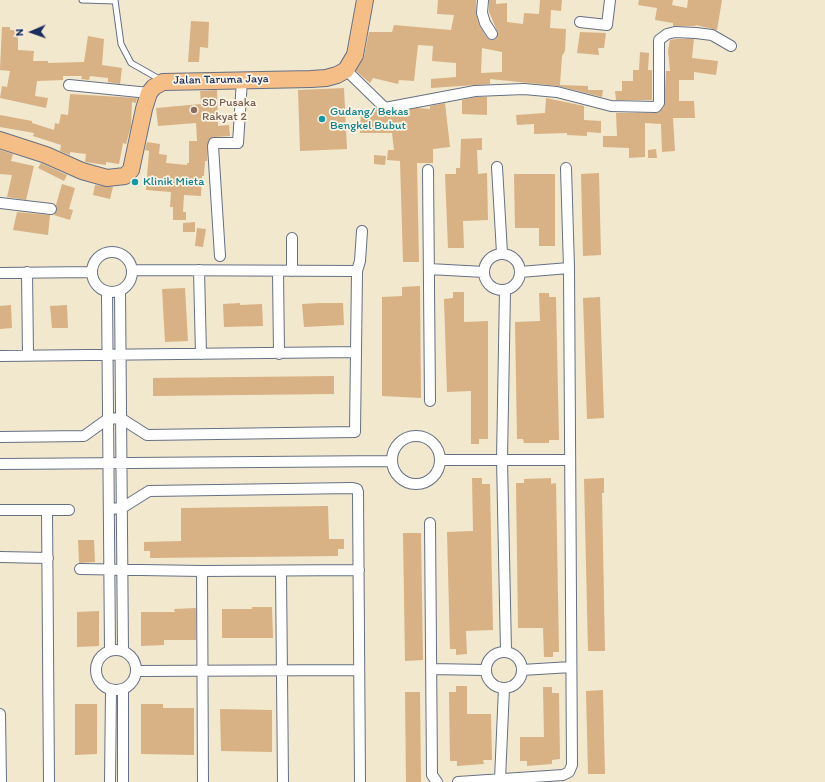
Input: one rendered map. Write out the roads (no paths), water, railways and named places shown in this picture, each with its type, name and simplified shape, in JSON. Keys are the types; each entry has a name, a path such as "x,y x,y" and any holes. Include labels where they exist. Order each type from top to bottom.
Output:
{"main road":[{"path":"346,70 355,55 365,0"},
{"name":"Jalan Taruma Jaya","path":"149,93 154,87 163,82 326,78 346,70"},
{"path":"0,140 46,155 88,173 106,178 125,176 130,170 149,93"}],"street":[{"path":"483,0 482,12 485,22 492,34"},
{"path":"580,22 607,25 610,0"},
{"path":"346,70 385,108 475,91 524,89 557,92 611,106 656,107 659,103 659,40 667,34 675,32 712,34 731,46"},
{"path":"220,256 213,146 214,143 238,143 242,80"},
{"path":"70,85 149,93"},
{"path":"497,167 502,253"},
{"path":"458,782 563,775 569,772 572,765 569,268 566,168"},
{"path":"428,170 430,400"},
{"path":"0,203 51,209"},
{"path":"0,437 84,436 110,418 122,419 146,435 355,432 355,352 358,271 362,231"},
{"path":"292,238 292,271"},
{"path":"116,251 124,254 130,261 133,270 132,278 127,286 120,291 107,292 99,288 94,281 91,272 93,263 99,256 107,252 116,251"},
{"path":"502,253 511,256 518,262 520,272 518,280 513,286 505,290 495,288 487,282 484,272 486,262 493,256 502,253"},
{"path":"520,272 569,268"},
{"path":"429,269 484,272"},
{"path":"133,270 358,271"},
{"path":"199,270 201,354"},
{"path":"278,271 279,354"},
{"path":"27,272 28,355"},
{"path":"0,273 91,272"},
{"path":"505,290 502,459 506,651"},
{"path":"120,291 123,651"},
{"path":"107,292 107,355 110,418 108,462 110,650"},
{"path":"0,356 355,352"},
{"path":"415,436 427,439 436,448 440,460 437,472 428,481 416,485 404,482 395,473 392,461 394,449 403,439 415,436"},
{"path":"440,460 569,460"},
{"path":"0,464 392,461"},
{"path":"109,509 122,508 148,491 353,488 358,492 360,782"},
{"path":"0,510 69,510"},
{"path":"48,510 49,782"},
{"path":"430,523 432,774 437,782"},
{"path":"0,557 48,558"},
{"path":"80,569 202,571 359,570"},
{"path":"202,571 203,782"},
{"path":"281,571 283,782"},
{"path":"110,650 123,651 130,655 135,662 137,671 135,679 130,686 123,690 111,691 101,685 96,676 96,665 98,660 110,650"},
{"path":"506,651 512,654 519,661 522,670 519,679 513,686 504,688 495,686 488,679 485,670 488,661 494,654 506,651"},
{"path":"522,670 571,667"},
{"path":"431,669 485,670"},
{"path":"137,671 359,670"},
{"path":"500,779 504,688"},
{"path":"122,782 123,690"},
{"path":"110,782 111,691"},
{"path":"0,714 1,782"}],"lane":[{"path":"82,0 115,1 122,44 131,63 163,82"}],"place":[{"name":"SD Pusaka Rakyat 2","path":"194,110"},
{"name":"Gudang/ Bekas Bengkel Bubut","path":"322,119"},
{"name":"Klinik Mieta","path":"135,182"}]}
